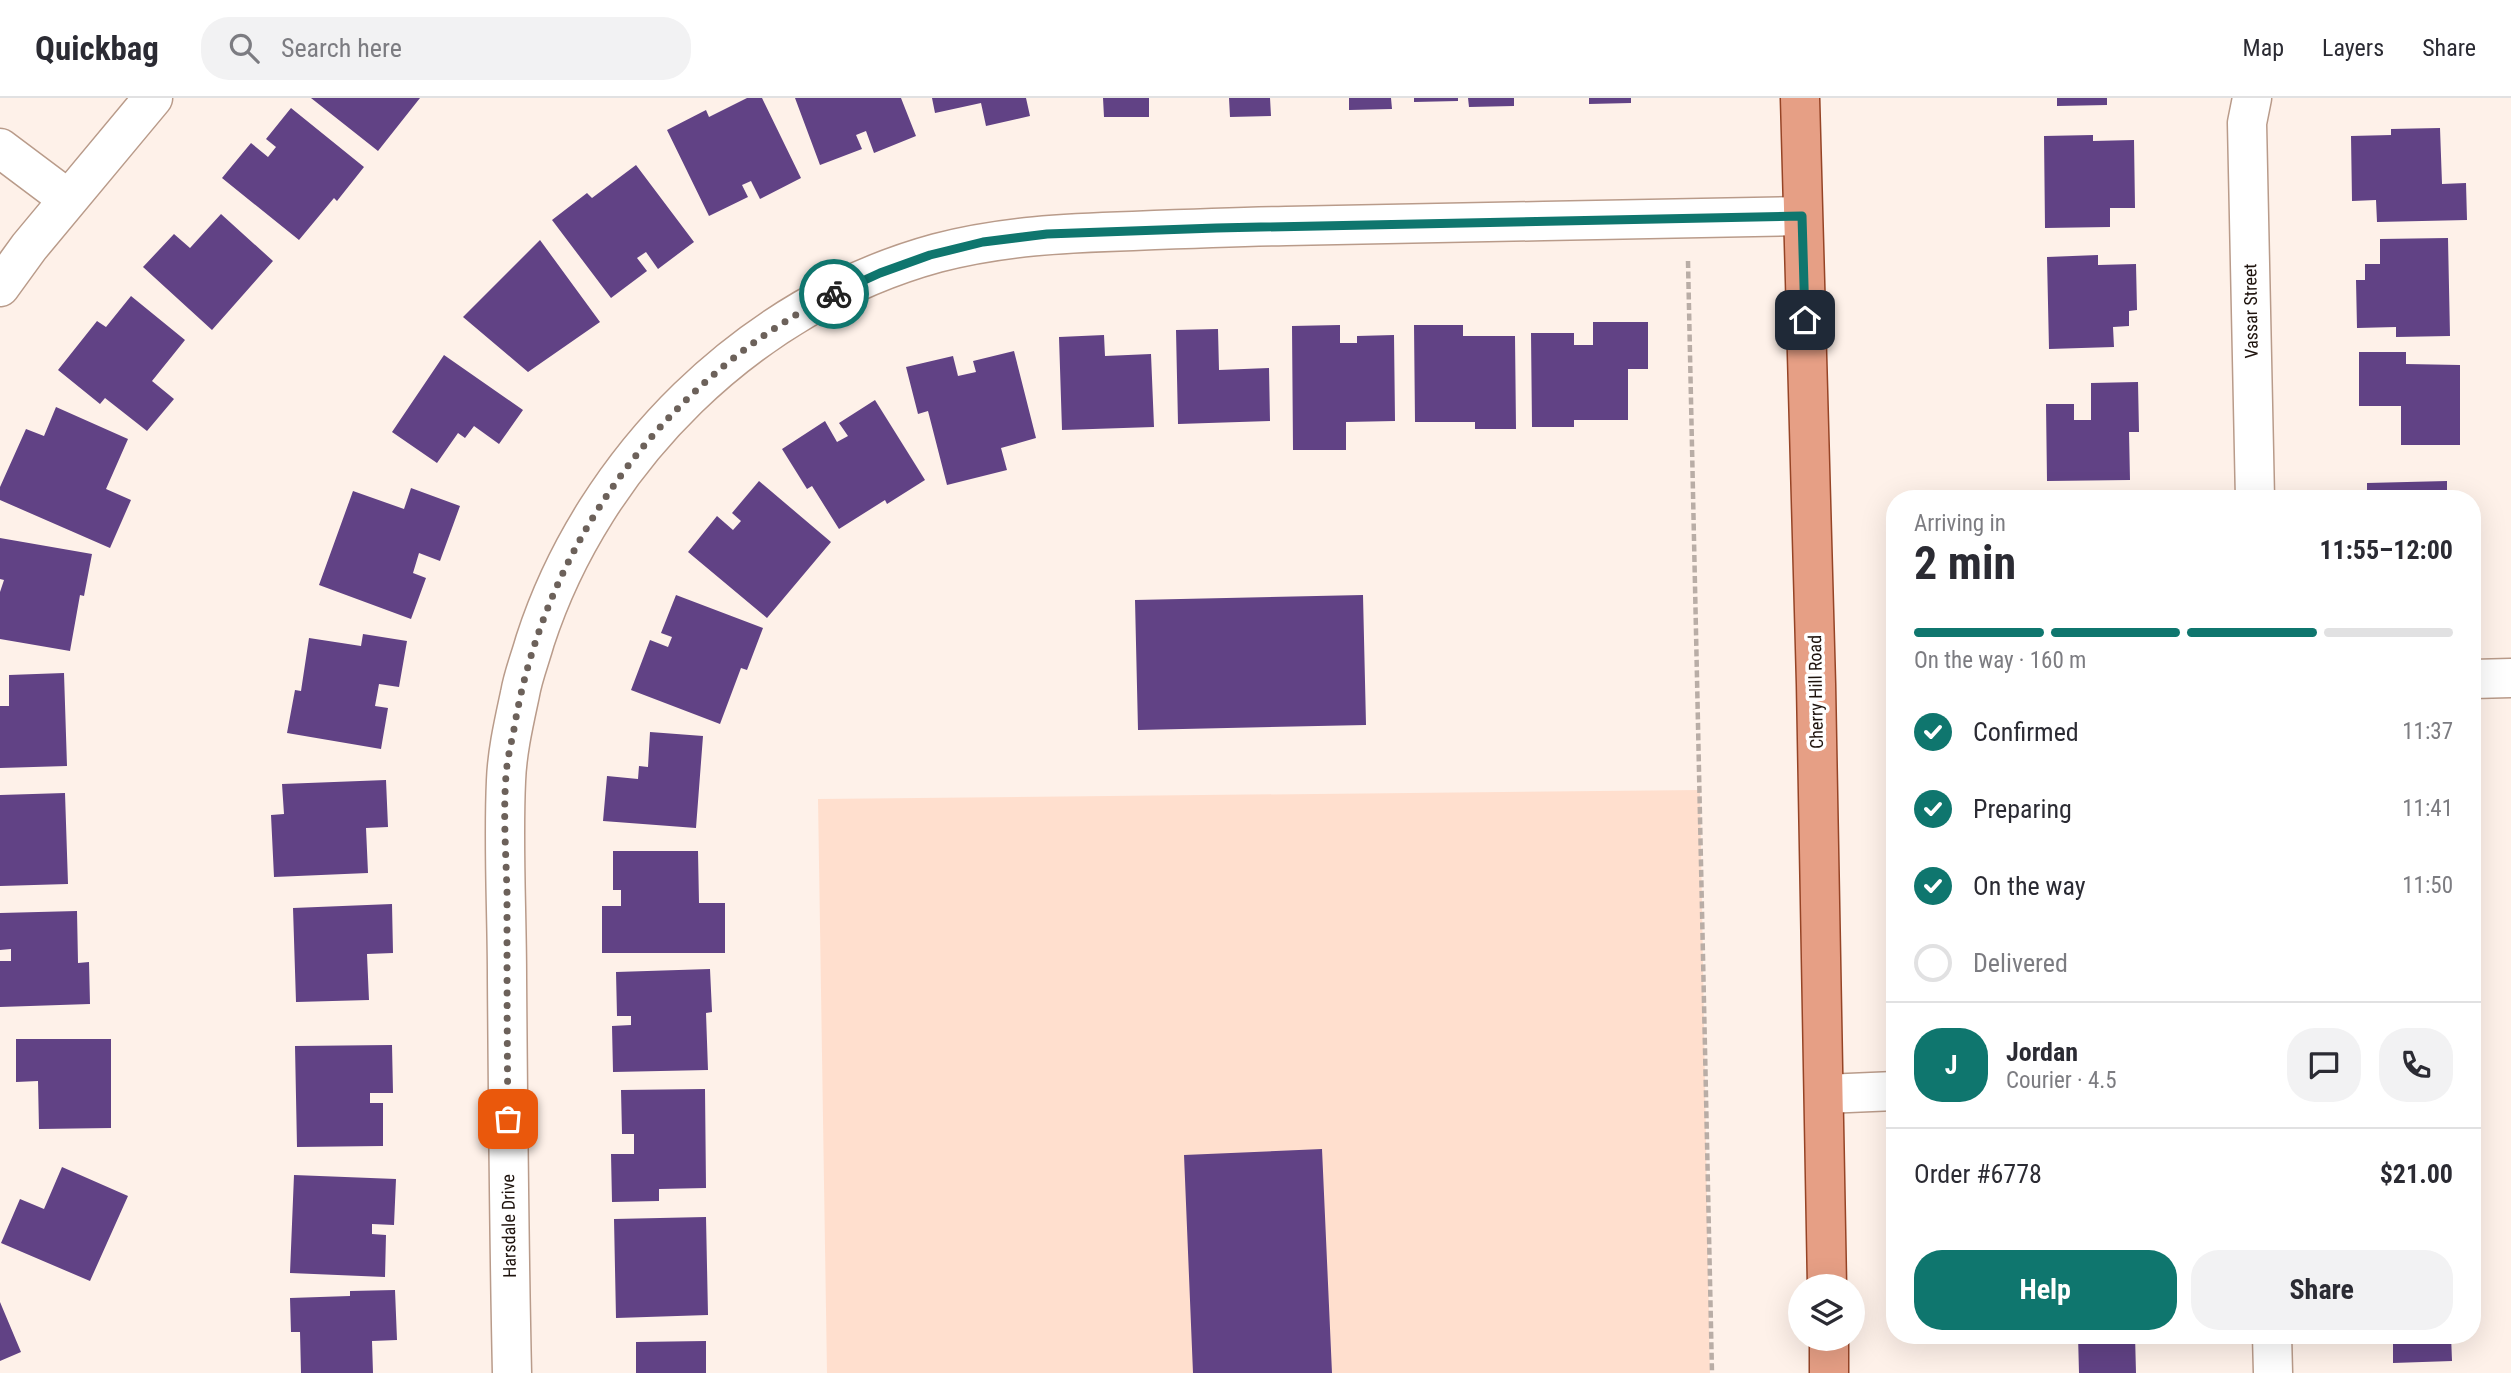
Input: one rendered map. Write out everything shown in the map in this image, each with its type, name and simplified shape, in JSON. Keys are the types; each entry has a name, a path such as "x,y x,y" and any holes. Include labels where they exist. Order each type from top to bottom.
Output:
{"main road":[{"name":"Cherry Hill Road","path":"1800,98 1815,634 1827,1274"},
{"path":"1829,1351 1829,1373"}],"street":[{"path":"0,287 68,199 153,98"},
{"name":"Vassar Street","path":"2244,106 2255,490"},
{"path":"0,148 68,199"},
{"name":"Harsdale Drive","path":"512,1373 508,1185 506,775 521,688 548,603 588,523 639,450 700,386 741,352 785,321 831,295 918,259 983,242 1047,234 1216,228 1802,216"},
{"path":"2481,680 2511,678"},
{"path":"1825,1094 1886,1091"},
{"path":"2272,1344 2273,1373"}],"path":[{"path":"1687,253 1712,1373"}],"shaded area":[{"path":"1700,790 1710,1373 827,1373 818,799"}],"building":[{"path":"311,98 420,98 378,151"},
{"path":"747,98 762,98 801,178 760,199 751,181 742,185 748,197 709,216 667,130 706,110 709,117"},
{"path":"795,98 901,98 916,136 874,153 866,131 856,135 862,149 820,165"},
{"path":"932,98 1026,98 1030,116 986,126 981,103 935,113"},
{"path":"1103,98 1149,98 1149,117 1104,117"},
{"path":"1229,98 1270,98 1271,116 1230,117"},
{"path":"1349,98 1391,98 1392,109 1349,110"},
{"path":"1414,98 1458,98 1458,101 1414,102"},
{"path":"1468,98 1514,98 1514,106 1469,107"},
{"path":"1589,98 1631,98 1631,103 1589,104"},
{"path":"2057,98 2107,98 2107,105 2057,106"},
{"path":"291,108 364,167 337,201 334,198 299,240 222,178 251,143 268,157 276,147 266,139"},
{"path":"2440,128 2442,184 2466,183 2467,220 2377,222 2376,200 2352,201 2351,136 2391,135 2391,129"},
{"path":"2093,135 2093,141 2134,140 2135,208 2110,208 2110,227 2045,228 2044,136"},
{"path":"636,165 694,242 658,269 646,252 637,258 647,271 611,298 552,220 587,193 592,198"},
{"path":"221,214 273,261 212,330 143,267 174,234 190,248"},
{"path":"2448,238 2450,336 2396,337 2396,327 2357,328 2356,280 2365,280 2365,264 2380,264 2380,239"},
{"path":"540,240 600,322 528,372 463,317"},
{"path":"2098,255 2098,265 2136,264 2137,310 2129,311 2129,326 2113,327 2114,347 2049,349 2047,257"},
{"path":"131,296 185,340 152,381 174,399 147,431 105,398 100,404 58,370 97,321 106,327"},
{"path":"1593,322 1648,322 1648,369 1628,369 1628,420 1574,420 1574,427 1532,427 1531,333 1574,333 1574,345 1593,345"},
{"path":"1340,325 1340,343 1357,343 1357,336 1394,335 1395,421 1346,422 1346,450 1293,450 1292,326"},
{"path":"1414,325 1463,325 1463,336 1515,336 1516,429 1475,429 1475,422 1415,422"},
{"path":"1218,329 1219,370 1269,368 1270,421 1178,424 1176,330"},
{"path":"1104,335 1105,356 1151,354 1154,427 1062,430 1059,337"},
{"path":"1014,351 1036,438 1001,448 1007,470 947,485 928,411 918,414 906,367 953,356 958,376 976,372 973,361"},
{"path":"2359,352 2406,352 2406,364 2460,365 2460,445 2401,445 2401,406 2359,406"},
{"path":"444,355 523,410 499,444 474,426 465,438 458,433 437,463 392,432"},
{"path":"2138,382 2139,432 2129,432 2130,480 2047,481 2046,404 2074,404 2074,420 2091,420 2091,383"},
{"path":"875,400 925,480 887,504 885,500 839,529 812,486 807,489 782,449 825,421 837,442 848,436 839,423"},
{"path":"56,407 128,439 106,489 131,500 110,548 0,500 0,487 26,429 44,436"},
{"path":"759,481 831,542 767,618 688,552 717,516 733,530 741,521 732,513"},
{"path":"2447,481 2447,490 2367,490 2367,483"},
{"path":"411,488 460,506 440,561 419,553 413,573 426,578 411,619 319,585 353,491 404,509"},
{"path":"0,538 92,554 84,596 80,595 70,651 0,639 0,592 4,580 0,579"},
{"path":"676,595 763,628 747,670 741,668 720,724 631,690 650,640 668,647 672,637 661,633"},
{"path":"1363,595 1366,725 1138,730 1135,600"},
{"path":"363,634 407,641 399,687 379,684 375,706 388,708 381,749 287,733 295,690 301,691 309,638 361,646"},
{"path":"64,673 67,766 0,768 0,706 9,706 9,675"},
{"path":"650,732 703,736 696,828 603,821 607,776 638,779 639,766 648,767"},
{"path":"386,780 388,827 366,828 368,873 274,877 271,815 284,814 282,784"},
{"path":"65,793 68,884 0,886 0,795"},
{"path":"613,851 698,851 699,903 725,903 725,953 602,953 602,906 621,906 621,890 613,890"},
{"path":"392,904 393,953 367,954 369,1000 296,1002 293,908"},
{"path":"77,911 78,963 89,962 90,1004 0,1007 0,961 11,961 11,949 0,950 0,913"},
{"path":"710,969 712,1012 706,1013 708,1070 613,1072 612,1026 631,1025 631,1016 617,1016 616,972"},
{"path":"16,1039 111,1039 111,1128 39,1129 38,1081 16,1082"},
{"path":"392,1045 393,1093 370,1093 370,1103 383,1103 383,1146 297,1147 295,1046"},
{"path":"705,1089 706,1188 659,1189 659,1201 612,1202 611,1154 634,1154 634,1134 622,1134 621,1090"},
{"path":"1322,1149 1332,1373 1193,1373 1184,1155"},
{"path":"62,1167 128,1196 90,1281 1,1243 20,1199 44,1209"},
{"path":"294,1175 396,1179 394,1225 372,1224 372,1234 386,1235 385,1277 290,1273"},
{"path":"706,1217 708,1315 616,1318 614,1219"},
{"path":"395,1290 397,1340 372,1341 373,1373 301,1373 300,1332 291,1332 290,1298 350,1296 350,1291"},
{"path":"0,1302 21,1352 0,1361"},
{"path":"706,1341 706,1373 636,1373 636,1342"},
{"path":"2078,1344 2135,1344 2136,1373 2079,1373"},
{"path":"2393,1344 2451,1344 2452,1361 2393,1363"}],"way so far":[{"path":"508,1119 506,775 521,688 548,603 588,523 639,450 700,386 741,352 785,321 834,294"}],"route":[{"path":"834,294 880,273 930,255 983,242 1047,234 1802,216 1805,320"}]}
